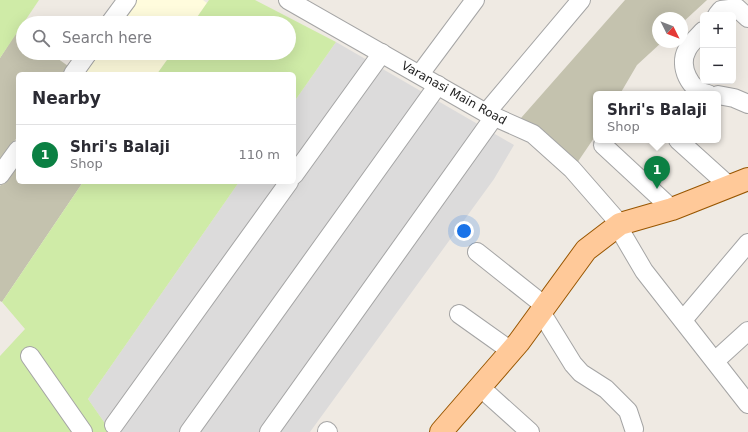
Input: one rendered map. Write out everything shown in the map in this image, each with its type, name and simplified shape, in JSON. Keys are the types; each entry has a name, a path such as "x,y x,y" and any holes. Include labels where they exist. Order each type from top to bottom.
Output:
{"main road":[{"path":"441,432 511,351 586,250 618,225 672,209 738,182"}],"street":[{"path":"115,16 127,0"},
{"name":"Varanasi Main Road","path":"288,0 490,115 533,134 572,169 618,225 644,272 715,361 742,384 748,404"},
{"path":"420,74 475,0"},
{"path":"269,432 490,115 581,0"},
{"path":"719,12 721,10 737,8 748,18"},
{"path":"698,91 690,82 683,60 687,49 700,34"},
{"path":"296,172 382,53"},
{"path":"74,72 83,60"},
{"path":"189,432 438,85"},
{"path":"721,96 734,98 748,104"},
{"path":"682,143 738,182"},
{"path":"603,145 672,209"},
{"path":"0,175 16,153"},
{"path":"114,425 288,184"},
{"path":"683,320 748,243"},
{"path":"476,252 543,309 573,364 581,373 606,388 628,411 634,429"},
{"path":"460,314 511,351"},
{"path":"715,361 748,331"},
{"path":"30,356 83,432"},
{"path":"480,387 530,432"}],"shaded area":[{"path":"129,0 203,0 207,3 198,16 118,16"},
{"path":"625,0 707,0 688,17 688,12 652,12 652,48 655,48 637,65 622,91 593,91 593,139 577,163 521,118"},
{"path":"16,33 16,60 60,60 68,66 64,72 16,72 16,139 0,162 0,58"},
{"path":"336,42 514,145 494,179 310,432 111,432 88,399 238,184 296,184 296,99"},
{"path":"87,60 167,60 158,72 78,72"},
{"path":"16,163 16,184 82,184 2,302 0,301 0,186"}],"green space":[{"path":"0,0 39,0 28,16 16,16 16,34 0,58"},
{"path":"209,0 255,0 286,16 198,16"},
{"path":"296,21 336,42 296,99 296,72 158,72 167,60 296,60"},
{"path":"82,184 238,184 88,399 111,432 0,432 0,356 25,329 2,302"}],"place":[{"name":"Shri's Balaji","path":"657,189"}]}
